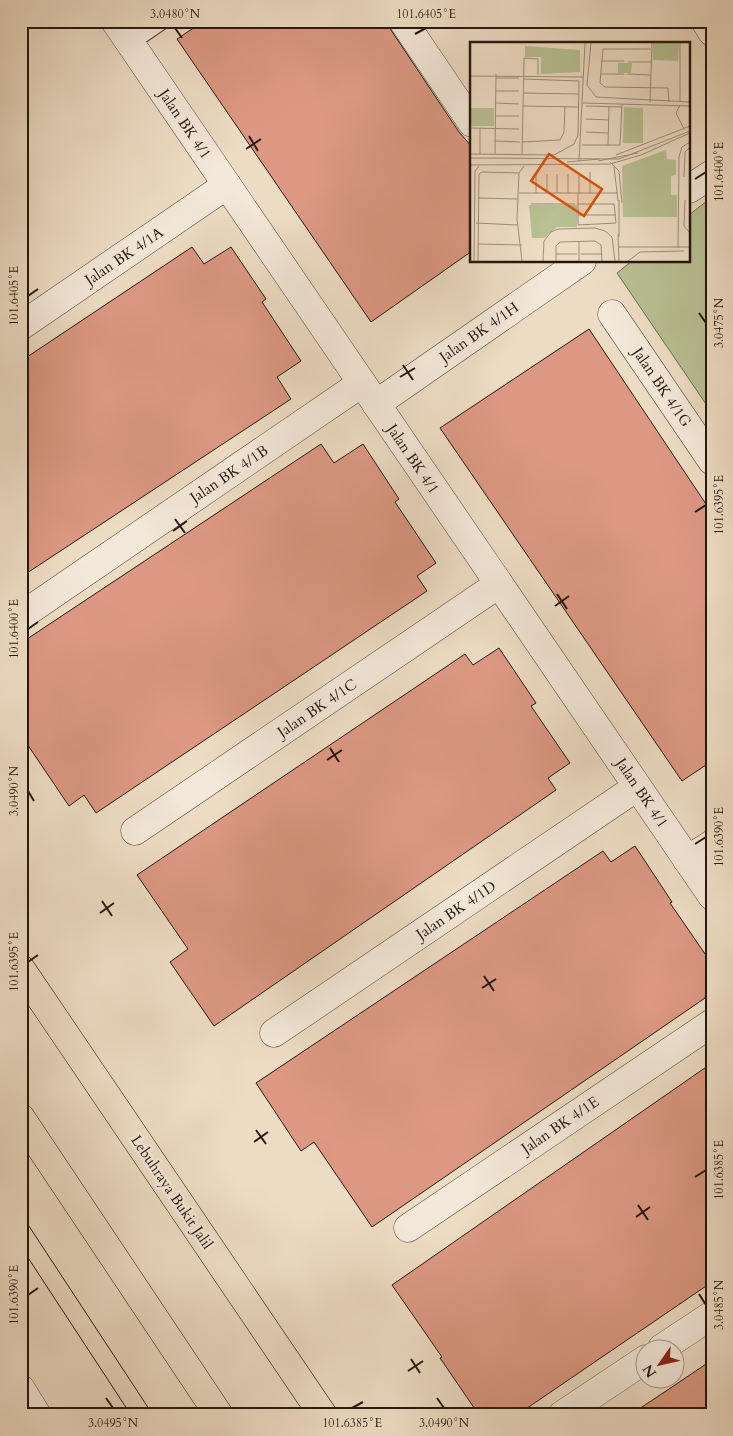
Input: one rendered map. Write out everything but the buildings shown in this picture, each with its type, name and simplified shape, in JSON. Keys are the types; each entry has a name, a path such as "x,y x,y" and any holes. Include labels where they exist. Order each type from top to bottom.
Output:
{"highway":[{"name":"Lebuhraya Bukit Jalil","path":"21,968 323,1415"},
{"path":"21,1118 220,1415"}],"street":[{"path":"402,21 470,120"},
{"path":"705,21 712,32"},
{"name":"Jalan BK 4/1","path":"122,32 712,896"},
{"path":"690,188 712,174"},
{"name":"Jalan BK 4/1A","path":"21,326 227,185"},
{"name":"Jalan BK 4/1H","path":"369,393 573,264"},
{"name":"Jalan BK 4/1G","path":"612,314 712,461"},
{"name":"Jalan BK 4/1B","path":"21,616 369,393"},
{"name":"Jalan BK 4/1C","path":"135,831 499,584"},
{"name":"Jalan BK 4/1D","path":"274,1033 638,787"},
{"path":"687,860 712,844"},
{"name":"Jalan BK 4/1E","path":"408,1228 712,1024"},
{"path":"677,1338 712,1315"},
{"path":"562,1415 636,1366"},
{"path":"21,1389 37,1415"}],"lane":[{"path":"122,32 162,21"}],"green space":[{"path":"712,197 712,413 617,273 631,262 690,262 690,214"}],"tram line":[{"path":"21,1214 153,1415"},
{"path":"21,1247 131,1415"}]}
